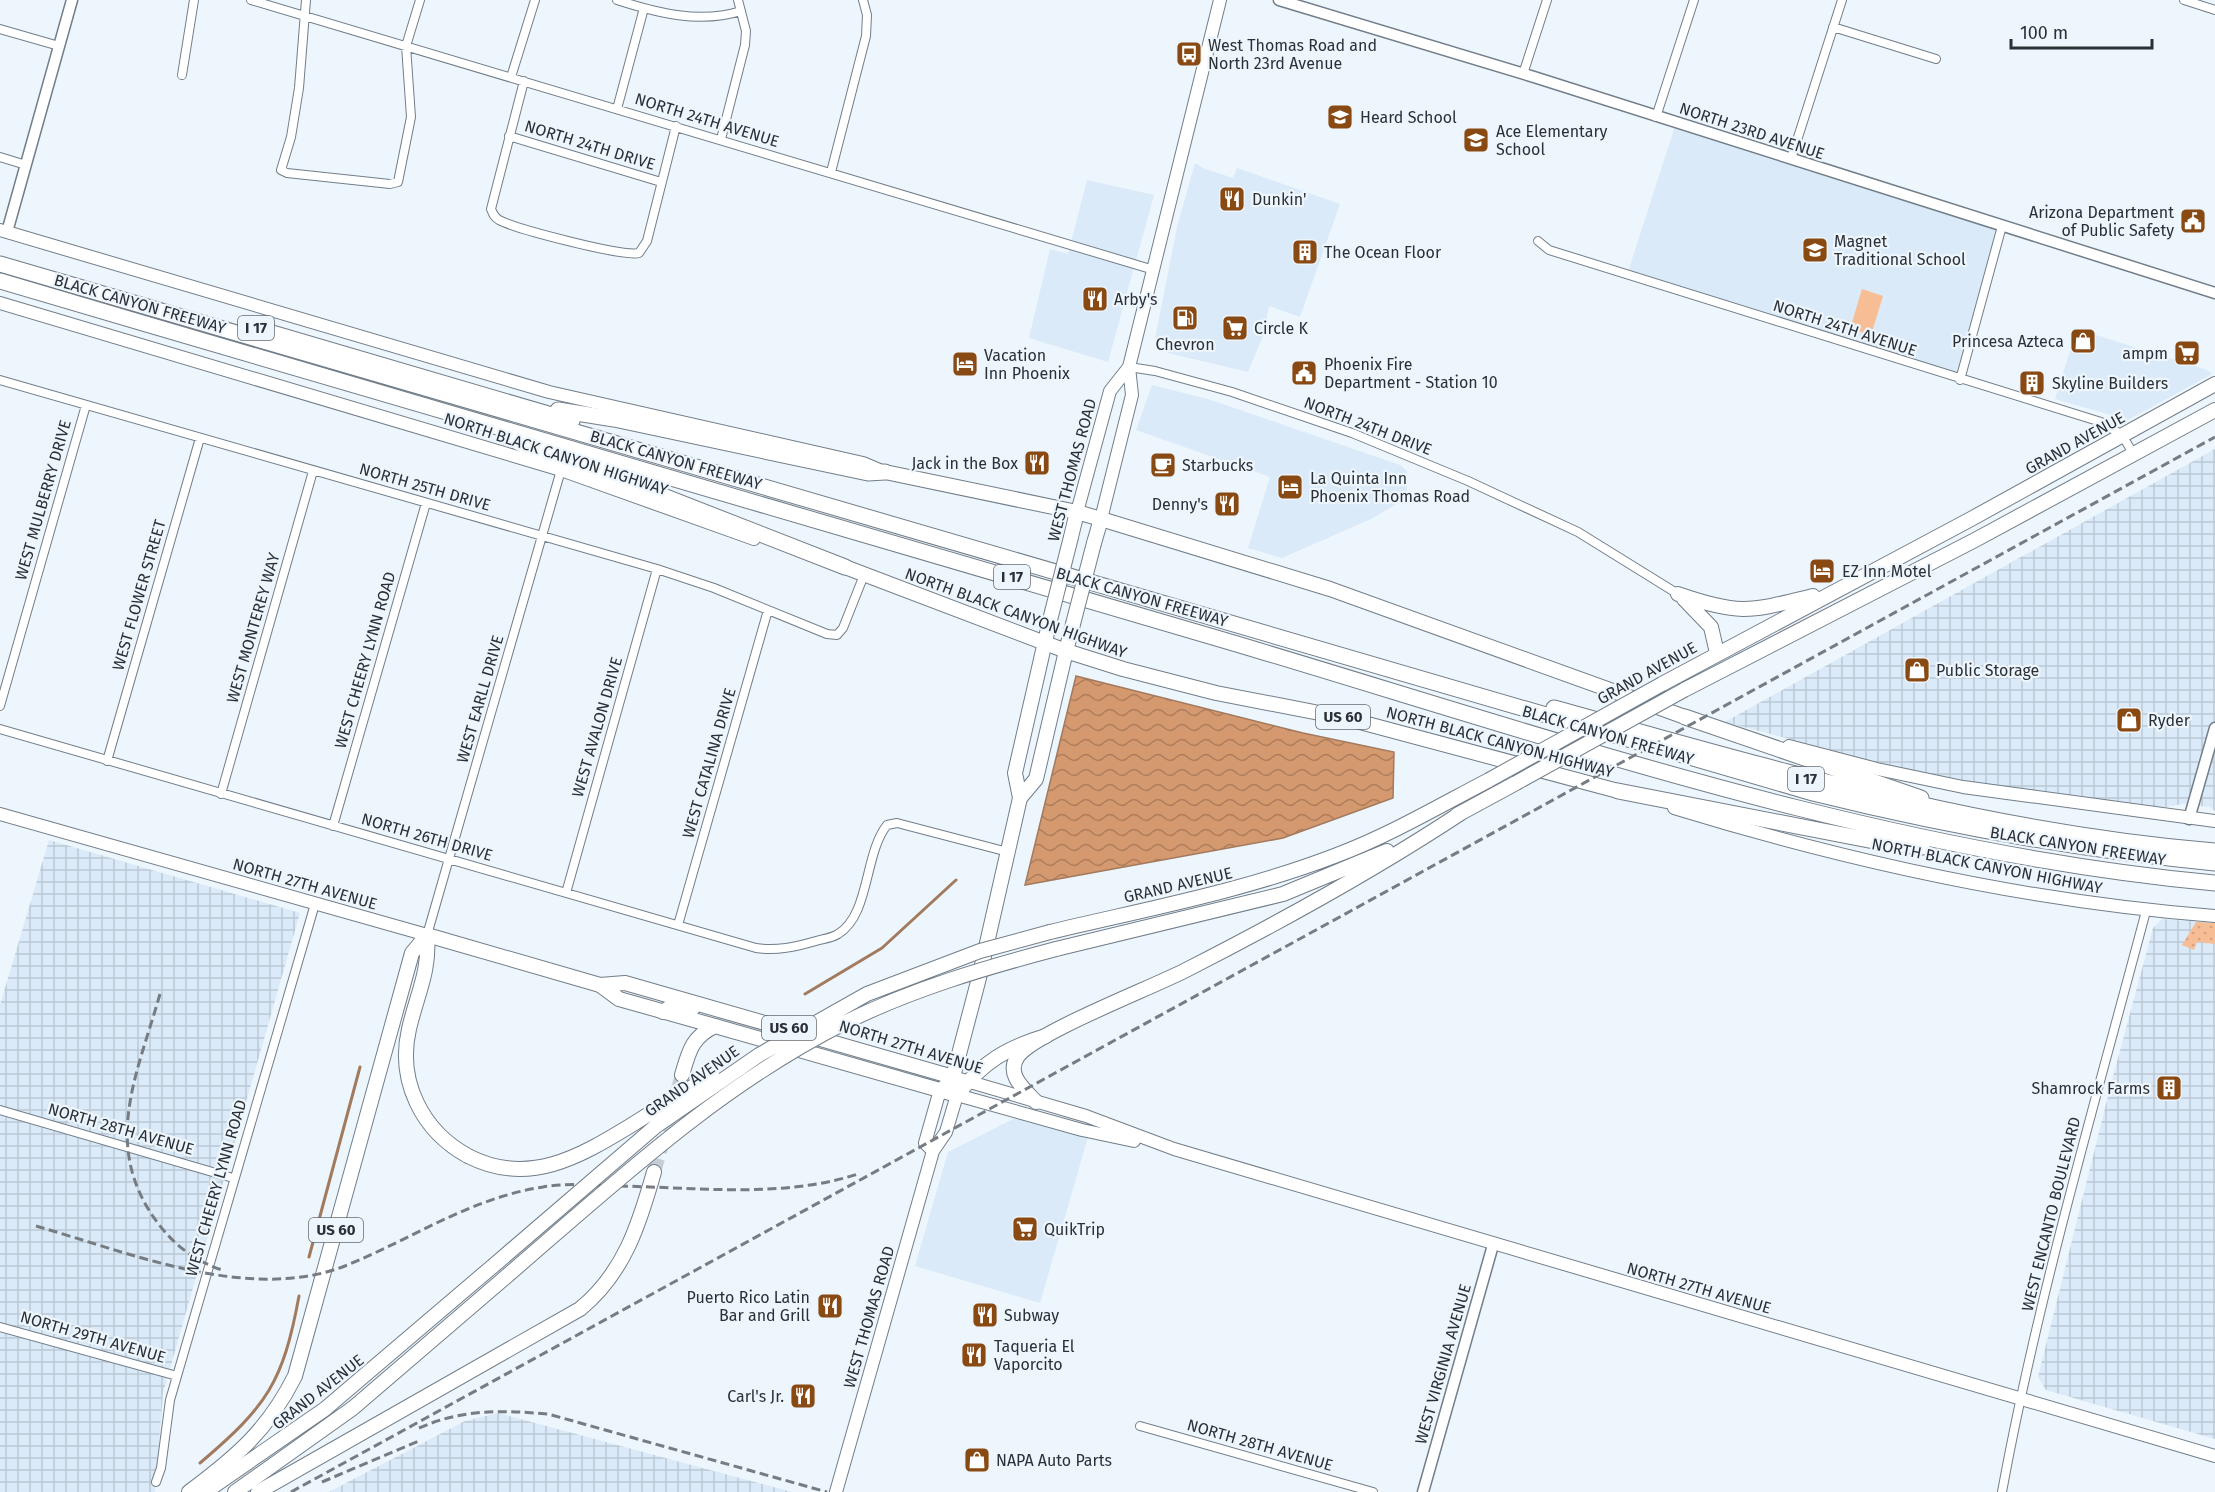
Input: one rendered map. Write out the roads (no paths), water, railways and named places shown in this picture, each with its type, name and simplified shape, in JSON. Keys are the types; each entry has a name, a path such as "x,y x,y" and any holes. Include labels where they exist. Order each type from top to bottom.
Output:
{"highway":[{"name":"BLACK CANYON FREEWAY","path":"0,253 1547,706 1812,780 1983,819 2100,838 2215,851"},
{"path":"0,264 1813,793 1900,814 2010,836 2121,853 2215,863"},
{"name":"BLACK CANYON FREEWAY","path":"0,281 869,535 1554,739 1863,825 2090,869 2215,883"},
{"path":"512,403 614,418 868,473 885,472"},
{"path":"480,422 521,445 635,485 844,567"},
{"path":"1685,717 1983,819"},
{"path":"1618,791 1879,842 2014,856"}],"main road":[{"name":"WEST THOMAS ROAD","path":"1020,798 1036,779 1066,651 1132,396 1129,367 1220,0"},
{"path":"4,231 549,392 863,463 885,472 1077,512 1330,589 1685,717 1838,760 1963,787 2215,821"},
{"name":"NORTH BLACK CANYON HIGHWAY","path":"0,303 561,470 771,545 864,574 1044,644 1123,669 1216,693 1345,718 1926,874 2077,902 2146,911 2215,916"},
{"name":"WEST THOMAS ROAD","path":"836,1492 933,1151 945,1132 957,1095 953,1077 1020,798 1015,773 1044,644 1110,391 1129,367"},
{"name":"GRAND AVENUE","path":"205,1492 326,1409 632,1145 690,1100 759,1055 854,1000 980,951 1050,932 1215,894 1310,865 1376,838 1489,780 1717,653 1971,519 2215,384"},
{"name":"GRAND AVENUE","path":"235,1492 353,1408 666,1139 710,1105 786,1056 846,1023 922,990 983,969 1283,894 1385,852 1464,812 1684,690 1888,586 2215,410"},
{"path":"1678,594 1707,604 1759,610 1833,592"},
{"path":"1678,594 1711,627 1717,653"},
{"path":"957,1095 987,1062 1023,1043 1046,1036 1158,984 1253,935 1404,851 1464,812"},
{"name":"NORTH 27TH AVENUE","path":"0,814 600,985 619,999 1082,1130 1174,1149"},
{"path":"427,935 429,959 406,1043 407,1076 417,1105 430,1127 449,1144 468,1156 496,1167 518,1170 547,1168 568,1161 800,1022 854,1000"},
{"name":"US 60","path":"189,1492 255,1438 273,1415 295,1376 412,953 427,935"},
{"name":"NORTH 27TH AVENUE","path":"600,985 625,983 731,1011 1086,1116 1174,1149 1492,1245 2215,1456"},
{"path":"663,1011 677,1006 719,1013 731,1011"},
{"path":"682,1075 693,1041 702,1032 715,1026"},
{"path":"1036,1102 1016,1080 1014,1067 1022,1052 1046,1036"},
{"name":"WEST THOMAS ROAD","path":"933,1151 925,1143 940,1090 953,1077"},
{"path":"258,1492 558,1323 591,1300 609,1280 628,1251 654,1172"}],"street":[{"path":"4,231 26,165 72,0"},
{"path":"182,75 194,0"},
{"name":"NORTH 24TH AVENUE","path":"251,0 1154,270"},
{"path":"306,0 303,15 299,88 291,137 281,170 287,173 390,184 398,182 411,117 406,46 420,0"},
{"path":"511,77 535,0"},
{"path":"617,0 644,8 700,17 741,11"},
{"path":"721,139 745,45 746,31 738,0"},
{"path":"831,172 866,36 867,15 863,0"},
{"name":"NORTH 23RD AVENUE","path":"1280,0 1523,74 2215,293"},
{"path":"1523,74 1546,0"},
{"path":"1656,117 1694,0"},
{"path":"1791,159 1842,0"},
{"path":"2184,0 2215,10"},
{"path":"617,109 644,8"},
{"path":"1833,27 1936,59"},
{"path":"0,29 59,46"},
{"path":"524,81 490,209 500,220 625,255 639,253 647,241 676,126"},
{"name":"NORTH 24TH DRIVE","path":"509,136 662,182"},
{"path":"0,157 26,165"},
{"path":"1960,380 2002,226"},
{"name":"NORTH 24TH AVENUE","path":"1538,241 1549,250 1960,380 2101,422 2122,435 2134,454"},
{"name":"NORTH 24TH DRIVE","path":"1129,367 1155,371 1232,392 1352,433 1468,481 1578,532 1678,594"},
{"name":"NORTH 25TH DRIVE","path":"0,380 657,569 827,634 837,635 843,628 864,574"},
{"name":"WEST MULBERRY DRIVE","path":"0,706 86,405"},
{"name":"WEST FLOWER STREET","path":"107,761 200,438"},
{"name":"WEST EARLL DRIVE","path":"427,935 561,470"},
{"name":"WEST MONTEREY WAY","path":"221,794 313,471"},
{"name":"WEST CHEERY LYNN ROAD","path":"333,826 426,503"},
{"name":"WEST AVALON DRIVE","path":"566,893 657,569"},
{"name":"WEST CATALINA DRIVE","path":"678,925 768,610"},
{"path":"2189,819 2215,728"},
{"name":"NORTH 26TH DRIVE","path":"0,729 756,948 774,950 837,936 845,929 861,900 875,845 887,825 897,822 1008,852"},
{"name":"WEST CHEERY LYNN ROAD","path":"156,1482 161,1468 170,1400 233,1178 315,904"},
{"name":"WEST ENCANTO BOULEVARD","path":"2002,1492 2020,1399 2146,911"},
{"name":"NORTH 28TH AVENUE","path":"0,1110 233,1178"},
{"name":"WEST VIRGINIA AVENUE","path":"1423,1492 1492,1245"},
{"name":"NORTH 29TH AVENUE","path":"0,1327 177,1376"},
{"name":"NORTH 28TH AVENUE","path":"1140,1426 1372,1492"}],"water":[{"path":"1076,676 1303,733 1394,752 1393,798 1283,838 1025,885"}],"waterway":[{"path":"805,994 882,948 956,880"},
{"path":"309,1257 360,1067"},
{"path":"200,1463 241,1425 269,1391 286,1351 299,1296"}],"tunnel":[{"path":"654,1172 682,1075"}],"railway":[{"path":"291,1492 2215,437"},
{"path":"160,994 134,1082 129,1110 127,1138 131,1166 140,1194 157,1222 178,1245 194,1257 222,1270"},
{"path":"36,1226 190,1270 230,1277 270,1279 308,1276 345,1266 442,1220 491,1200 543,1187 579,1185 768,1189 799,1187 858,1174"},
{"path":"419,1428 451,1417 482,1412 548,1414 827,1492"},
{"path":"322,1482 419,1441"}],"place":[{"name":"West Thomas Road and North 23rd Avenue","path":"1189,54"},
{"name":"Heard School","path":"1340,117"},
{"name":"Ace Elementary School","path":"1476,140"},
{"name":"Dunkin'","path":"1232,199"},
{"name":"Arizona Department of Public Safety","path":"2193,221"},
{"name":"Magnet Traditional School","path":"1815,250"},
{"name":"The Ocean Floor","path":"1305,252"},
{"name":"Arby's","path":"1095,299"},
{"name":"Chevron","path":"1185,318"},
{"name":"Circle K","path":"1235,328"},
{"name":"Princesa Azteca","path":"2083,341"},
{"name":"ampm","path":"2187,353"},
{"name":"Vacation Inn Phoenix","path":"965,364"},
{"name":"Phoenix Fire Department - Station 10","path":"1304,373"},
{"name":"Skyline Builders","path":"2032,383"},
{"name":"Jack in the Box","path":"1037,463"},
{"name":"Starbucks","path":"1163,465"},
{"name":"La Quinta Inn Phoenix Thomas Road","path":"1290,487"},
{"name":"Denny's","path":"1227,504"},
{"name":"EZ Inn Motel","path":"1822,571"},
{"name":"Public Storage","path":"1917,670"},
{"name":"Ryder","path":"2129,720"},
{"name":"Shamrock Farms","path":"2169,1088"},
{"name":"QuikTrip","path":"1025,1229"},
{"name":"Puerto Rico Latin Bar and Grill","path":"830,1306"},
{"name":"Subway","path":"985,1315"},
{"name":"Taqueria El Vaporcito","path":"974,1355"},
{"name":"Carl's Jr.","path":"803,1396"},
{"name":"NAPA Auto Parts","path":"977,1460"}]}
